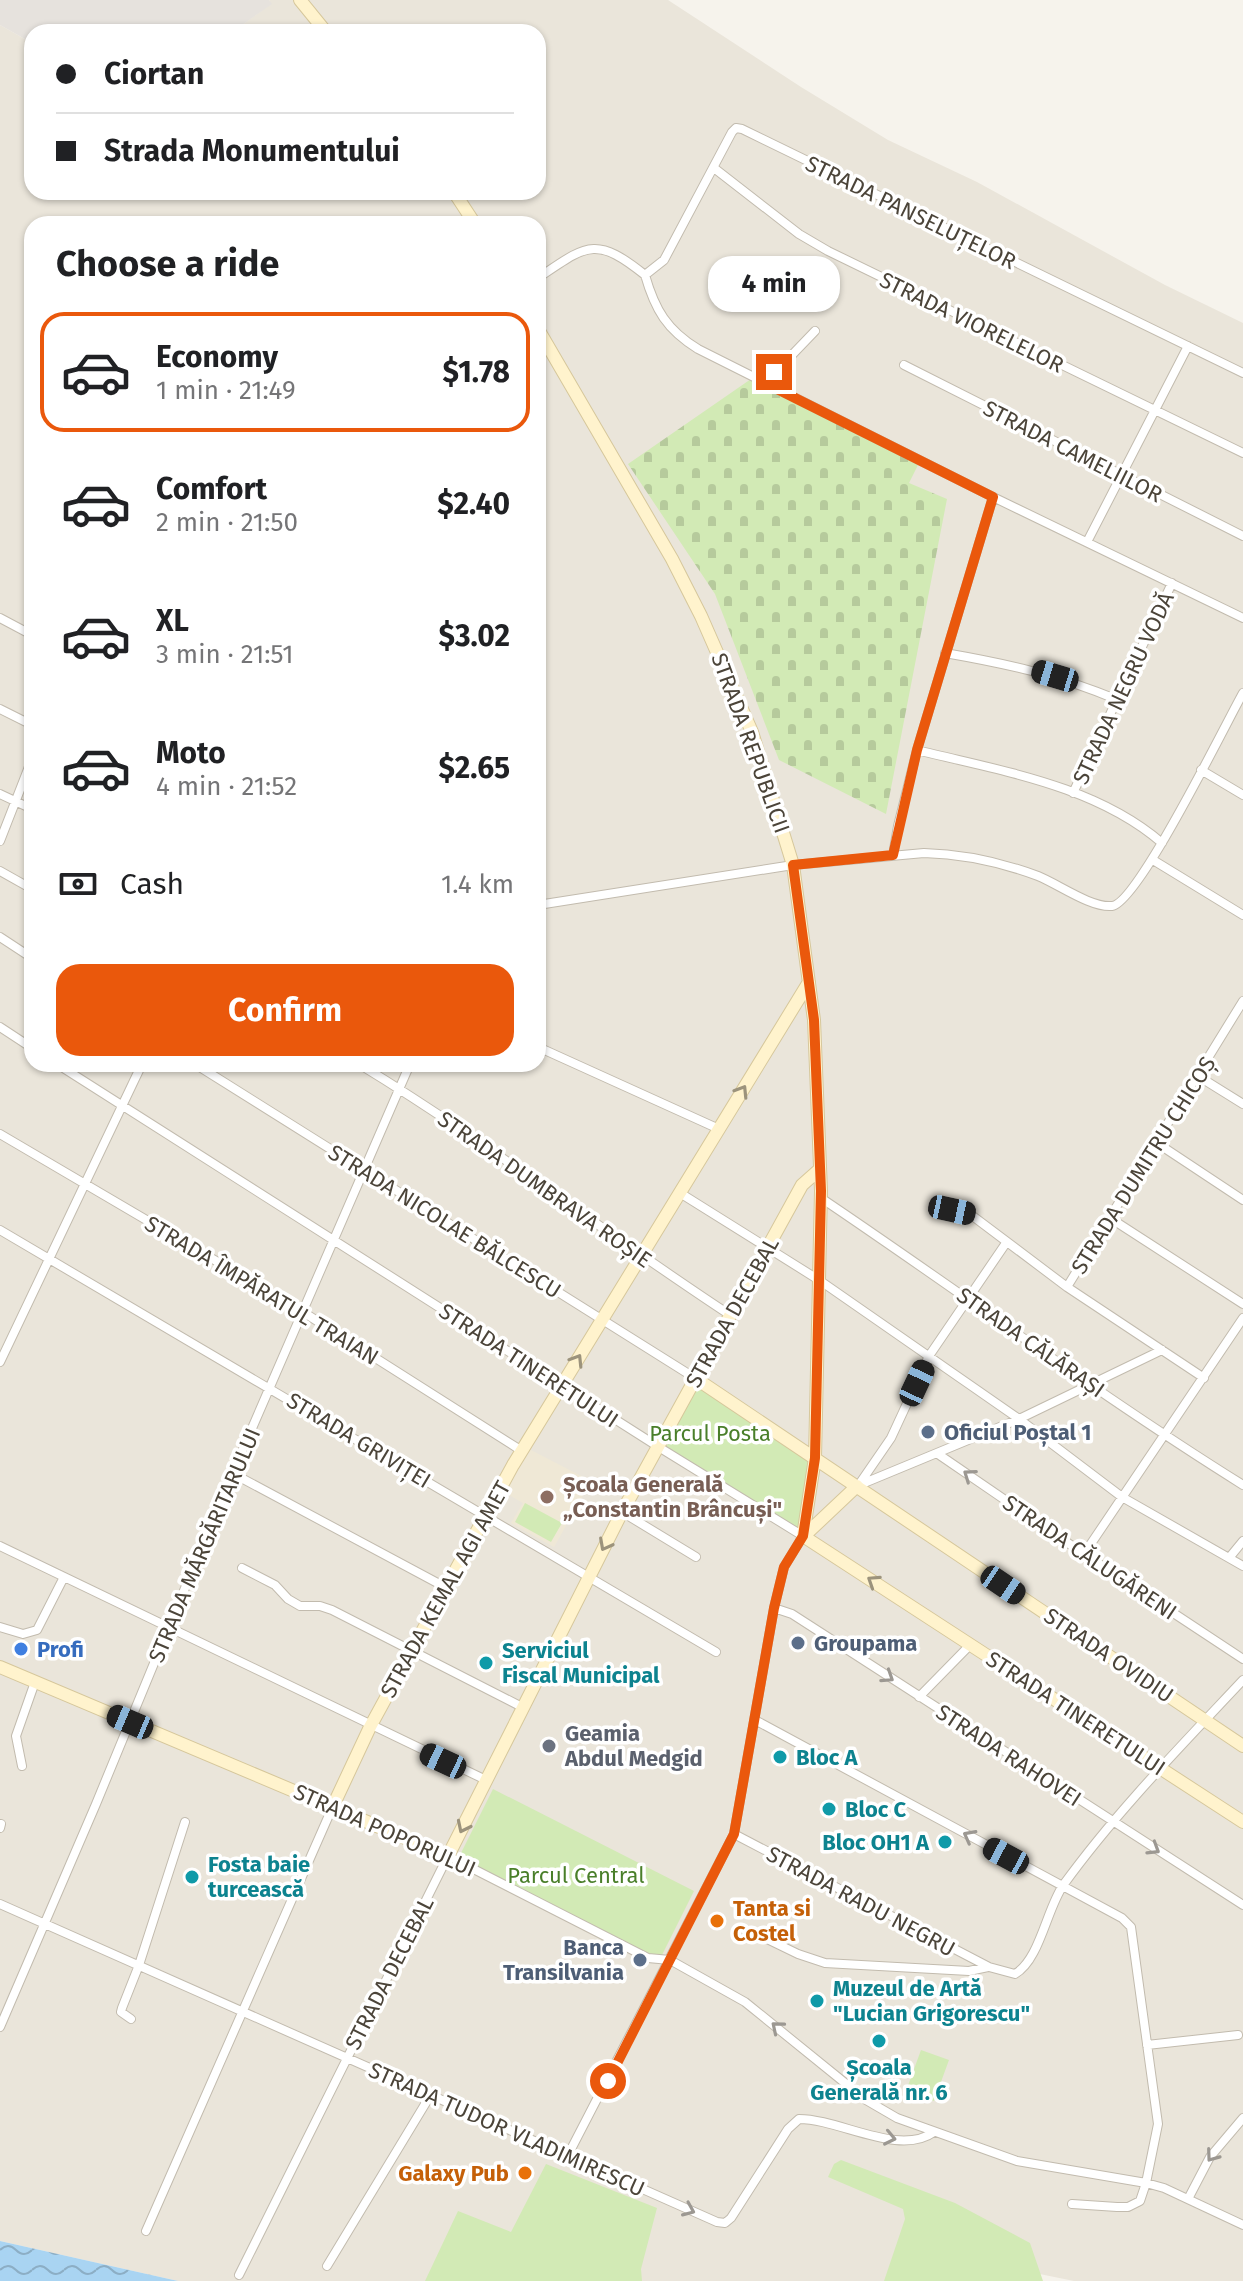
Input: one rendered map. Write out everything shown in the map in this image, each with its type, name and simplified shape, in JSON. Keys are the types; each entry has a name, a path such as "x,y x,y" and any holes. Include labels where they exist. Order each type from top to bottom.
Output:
{"main road":[{"path":"300,0 320,24"},
{"name":"STRADA REPUBLICII","path":"546,343 633,490 701,616 752,732 793,865 814,1020 821,1198 815,1458 803,1536"},
{"name":"STRADA KEMAL AGI AMET","path":"333,1806 370,1727 484,1516 809,982"},
{"name":"STRADA DECEBAL","path":"448,1856 657,1446 802,1185 820,1169"},
{"name":"STRADA OVIDIU","path":"695,1378 1243,1746"},
{"path":"803,1536 857,1486"},
{"name":"STRADA TINERETULUI","path":"803,1536 1243,1822"},
{"name":"STRADA POPORULUI","path":"0,1667 448,1856"}],"street":[{"name":"STRADA PANSELUȚELOR","path":"645,275 664,260 736,128 1243,373"},
{"name":"STRADA VIORELELOR","path":"714,168 799,234 828,251 1243,453"},
{"path":"546,273 576,253 592,248 614,253 645,275 653,303 669,328 698,349 1243,618"},
{"path":"765,383 815,331"},
{"path":"1087,542 1188,346"},
{"name":"STRADA CAMELIILOR","path":"904,365 1243,536"},
{"path":"893,855 917,750 993,497"},
{"name":"STRADA NEGRU VODĂ","path":"1073,793 1172,583"},
{"path":"0,618 24,631"},
{"path":"945,653 1036,670 1118,700"},
{"path":"546,904 793,865 893,855 944,854 1038,876 1093,902 1111,906 1119,903 1132,890 1153,860 1243,693"},
{"path":"0,709 24,721"},
{"path":"917,750 1035,780 1073,793 1117,811 1162,843"},
{"path":"1201,770 1243,795"},
{"path":"0,841 24,779"},
{"path":"0,794 24,805"},
{"path":"1153,860 1243,915"},
{"path":"0,871 24,884"},
{"path":"0,937 24,953"},
{"name":"STRADA DUMITRU CHICOȘ","path":"1067,1287 1242,1005"},
{"path":"0,1027 24,1043"},
{"path":"546,1051 719,1129"},
{"name":"STRADA TINERETULUI","path":"69,1072 803,1536"},
{"path":"0,1359 138,1072"},
{"name":"STRADA NICOLAE BĂLCESCU","path":"208,1072 695,1378"},
{"name":"STRADA DUMBRAVA ROȘIE","path":"372,1072 463,1130 640,1256 730,1315"},
{"name":"STRADA MĂRGĂRITARULUI","path":"0,2027 232,1473 406,1072"},
{"path":"1198,1076 1243,1104"},
{"name":"STRADA ÎMPĂRATUL TRAIAN","path":"0,1134 303,1312 522,1451"},
{"path":"1157,1143 1243,1200"},
{"path":"680,1193 819,1280 1019,1419 1122,1497 1243,1566"},
{"name":"STRADA CĂLĂRAȘI","path":"821,1198 970,1298 1164,1436 1243,1485"},
{"path":"934,1206 970,1214 1067,1287 1204,1378"},
{"path":"1110,1218 1243,1304"},
{"name":"STRADA GRIVIȚEI","path":"0,1230 716,1652"},
{"path":"857,1486 891,1438 929,1356 1006,1243"},
{"path":"1084,1554 1243,1318"},
{"path":"857,1486 1019,1419 1162,1350"},
{"name":"STRADA CĂLUGĂRENI","path":"938,1454 1243,1659"},
{"path":"232,1473 445,1587"},
{"path":"876,1500 876,1489 882,1477"},
{"path":"622,1512 696,1557"},
{"name":"STRADA REPUBLICII","path":"567,2157 734,1834 774,1608 784,1567 803,1536"},
{"path":"1229,1558 1243,1541"},
{"path":"0,1546 370,1727 486,1780"},
{"path":"242,1568 275,1585 300,1606 326,1607 522,1707"},
{"path":"0,1627 23,1634 37,1630 64,1577"},
{"name":"STRADA RAHOVEI","path":"774,1608 792,1614 1243,1905"},
{"path":"919,1697 971,1644"},
{"path":"765,1938 810,1958 841,1965 969,1971 989,1967 1015,1974 1022,1970 1062,1886 1161,1769 1243,1680"},
{"path":"22,1766 16,1736 35,1682"},
{"path":"755,1720 1122,1918 1131,1927 1158,2124 1146,2183 1140,2201 1128,2207 1072,2204"},
{"name":"STRADA KEMAL AGI AMET","path":"146,2231 333,1806"},
{"path":"131,2019 121,2012 122,2008 185,1822"},
{"name":"STRADA RADU NEGRU","path":"734,1834 989,1967"},
{"name":"STRADA POPORULUI","path":"448,1856 648,1958 670,1960 745,2002 866,2100 897,2118 1017,2161 1146,2183 1243,2225"},
{"name":"STRADA DECEBAL","path":"239,2275 448,1856"},
{"name":"STRADA TUDOR VLADIMIRESCU","path":"0,1904 717,2222 725,2223 731,2218 788,2129 799,2119 902,2141 924,2139 934,2132"},
{"path":"1147,2045 1238,2035"},
{"path":"327,2266 430,2096"},
{"path":"1188,2199 1210,2157 1243,2118"}],"shaded area":[{"path":"0,0 269,0 272,4 243,24 24,24 24,38 0,25"},
{"path":"269,0 668,0 888,140 977,182 1165,285 1243,323 1243,2281 1074,2281 1025,2271 894,2281 178,2281 0,2241 0,25 24,38 24,200 546,200 546,24 243,24 271,4"},
{"name":"Școala Generală „Constantin Brâncuși\"","path":"527,1448 591,1481 554,1547 511,1523 523,1503 502,1491"}],"green space":[{"path":"751,379 918,465 909,483 947,499 886,814 779,760 715,594 628,464"},
{"name":"Parcul Posta","path":"695,1378 815,1458 803,1536 657,1446"},
{"path":"525,1503 562,1523 551,1542 515,1522"},
{"name":"Parcul Central","path":"493,1789 694,1891 659,1961 458,1859"},
{"path":"921,2050 949,2060 934,2101 906,2091"},
{"path":"841,2160 955,2203 1030,2243 1043,2281 884,2281 905,2219 903,2209 828,2177 834,2164"},
{"path":"546,2164 657,2208 641,2269 642,2281 425,2281 458,2211 511,2232"}],"water":[{"path":"0,2241 178,2281 0,2281"}],"place":[{"name":"Oficiul Poștal 1","path":"928,1432"},
{"name":"Școala Generală „Constantin Brâncuși\"","path":"547,1497"},
{"name":"Groupama","path":"798,1643"},
{"name":"Profi","path":"21,1649"},
{"name":"Serviciul Fiscal Municipal","path":"486,1663"},
{"name":"Geamia Abdul Medgid","path":"549,1746"},
{"name":"Bloc A","path":"780,1757"},
{"name":"Bloc C","path":"829,1809"},
{"name":"Bloc OH1 A","path":"945,1842"},
{"name":"Fosta baie turcească","path":"192,1877"},
{"name":"Tanta si Costel","path":"717,1921"},
{"name":"Banca Transilvania","path":"640,1960"},
{"name":"Muzeul de Artă \"Lucian Grigorescu\"","path":"817,2001"},
{"name":"Școala Generală nr. 6","path":"879,2041"},
{"name":"Galaxy Pub","path":"525,2173"}],"route":[{"path":"608,2081 734,1834 774,1608 784,1567 803,1536 815,1458 821,1191 814,1020 793,865 893,855 917,750 993,497 765,383 774,372"}]}
